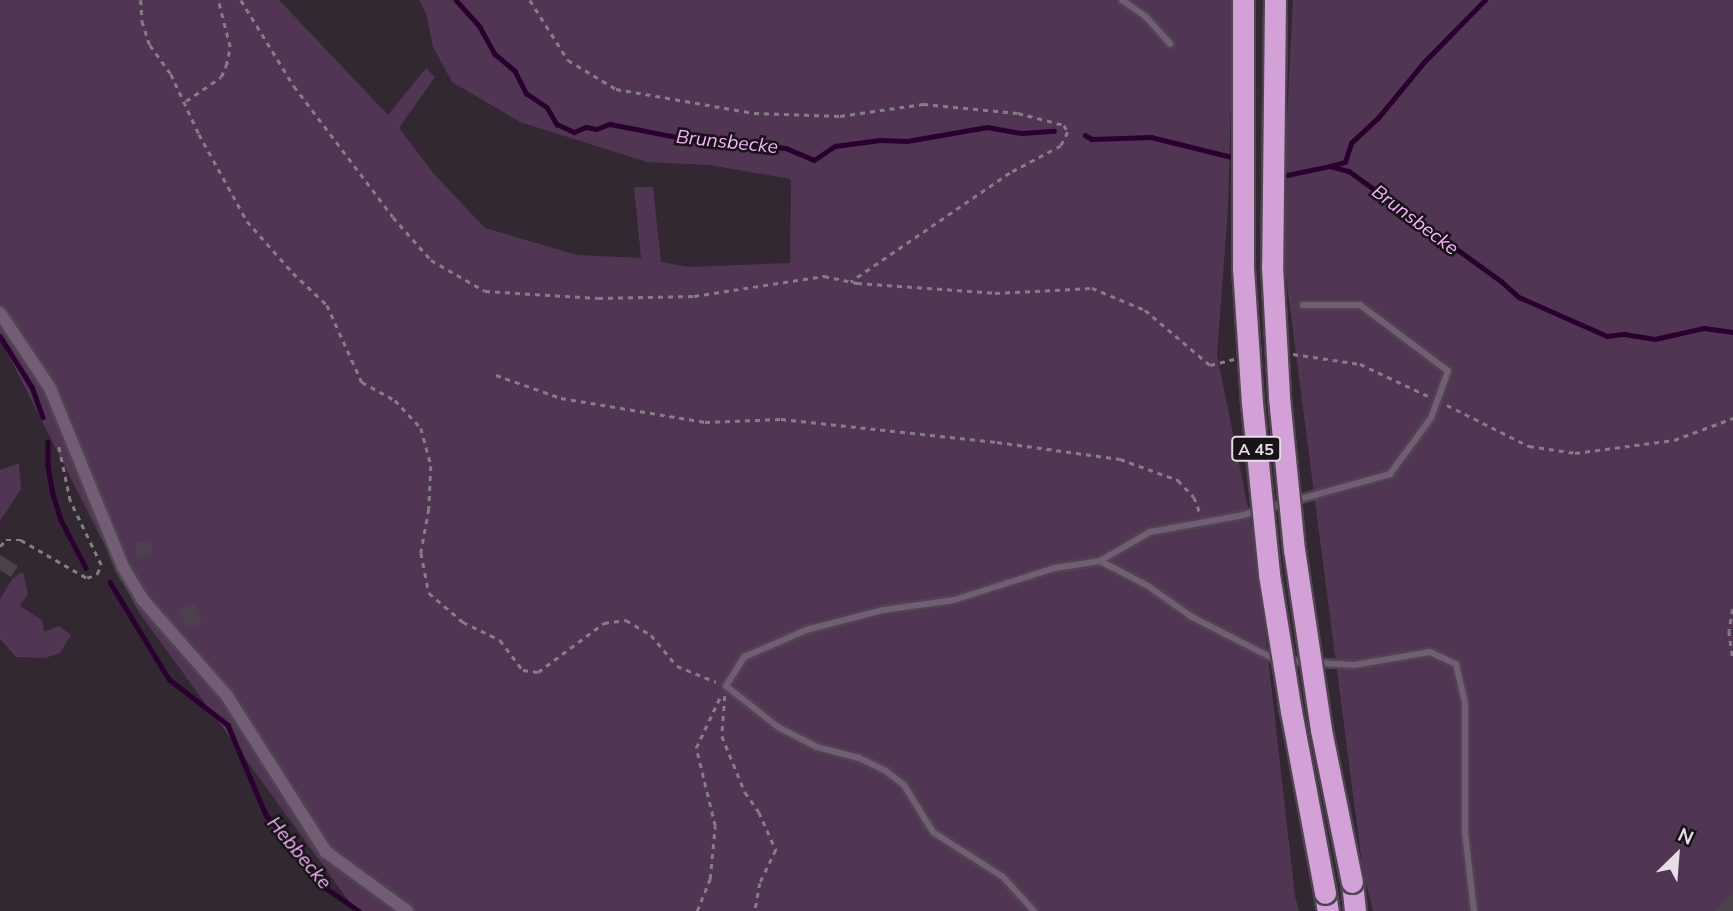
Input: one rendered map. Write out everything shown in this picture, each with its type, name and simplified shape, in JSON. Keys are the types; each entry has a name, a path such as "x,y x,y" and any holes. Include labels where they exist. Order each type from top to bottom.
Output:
{"highway":[{"name":"A 45","path":"1243,0 1243,268 1252,403 1269,574 1327,902"},
{"name":"A 45","path":"1275,0 1272,266 1279,397 1294,549 1321,730 1352,883 1355,911"}],"street":[{"path":"0,313 50,387 123,568 142,599 227,696 326,852 407,911"}],"lane":[{"path":"1122,0 1146,17 1170,44"},
{"path":"1034,911 1003,877 933,832 904,785 886,771 859,758 817,747 778,727 726,686 744,657 806,630 883,610 954,600 1055,568 1100,561 1150,532 1239,516 1390,474 1432,418 1448,371 1360,305 1303,305"},
{"path":"1100,561 1148,586 1192,617 1275,660 1354,665 1430,652 1456,664 1465,703 1465,832 1474,911"}],"path":[{"path":"141,0 142,21 150,45 185,101 199,134 247,221 293,273 327,305 362,382 395,400 421,428 431,466 429,509 421,553 429,593 463,622 500,639 523,670 538,672 604,623 626,620 651,635 677,666 726,686"},
{"path":"185,101 221,77 226,66 230,47 218,0"},
{"path":"241,0 294,86 393,217 431,260 485,291 598,298 694,296 824,276 850,282 995,293 1092,288 1144,310 1210,365 1245,356"},
{"path":"530,0 568,60 616,89 754,113 840,116 923,104 1018,113 1064,125 1068,132 1061,146 1010,173 850,282"},
{"path":"1289,353 1360,364 1528,446 1575,453 1674,440 1733,418"},
{"path":"496,375 561,398 705,422 781,419 997,442 1120,459 1178,480 1194,497 1204,523"},
{"path":"0,546 6,540 21,540 87,578 97,574 101,565 70,501 58,449 62,421"},
{"path":"1733,608 1729,631 1733,659"},
{"path":"696,911 710,879 715,826 696,748 726,686"},
{"path":"726,686 722,736 745,792 760,812 776,850 761,883 755,911"}],"shaded area":[{"path":"0,0 279,0 388,115 426,68 435,77 399,128 434,174 485,228 577,255 641,258 634,187 653,187 661,262 689,267 790,263 791,179 709,165 647,162 520,122 452,82 433,47 426,13 419,0 1234,0 1228,207 1217,355 1255,542 1295,896 1299,911 356,911 138,611 5,348 0,335"},
{"path":"1293,0 1733,0 1733,911 1373,911 1363,872 1281,238"},
{"path":"19,463 21,489 0,521 0,470"},
{"path":"23,572 28,594 20,606 42,620 44,632 59,626 71,635 60,653 45,658 16,657 0,639 0,599 13,578"}],"building":[{"path":"150,541 153,555 138,557 136,543"},
{"path":"0,555 18,566 11,577 0,570"},
{"path":"194,604 202,623 187,629 179,610"},
{"path":"1733,891 1733,911 1715,911"}],"waterway":[{"name":"Brunsbecke","path":"456,0 480,27 495,54 515,71 526,93 547,107 557,124 574,132 586,127 596,129 610,124 692,140 786,148 814,160 835,146 880,140 907,141 987,127 1022,133 1054,131"},
{"path":"1331,166 1345,162 1351,143 1378,118 1424,62 1485,0"},
{"name":"Brunsbecke","path":"1085,135 1092,139 1151,137 1236,158"},
{"name":"Brunsbecke","path":"1281,173 1287,175 1330,166 1349,171 1501,281 1519,297 1607,336 1624,334 1655,339 1704,328 1733,332"},
{"name":"Hebbecke","path":"0,336 32,387 43,417"},
{"name":"Hebbecke","path":"48,442 48,466 53,494 61,520 86,568"},
{"name":"Hebbecke","path":"110,582 169,679 228,725 266,815 296,846 323,886 359,911"}]}
